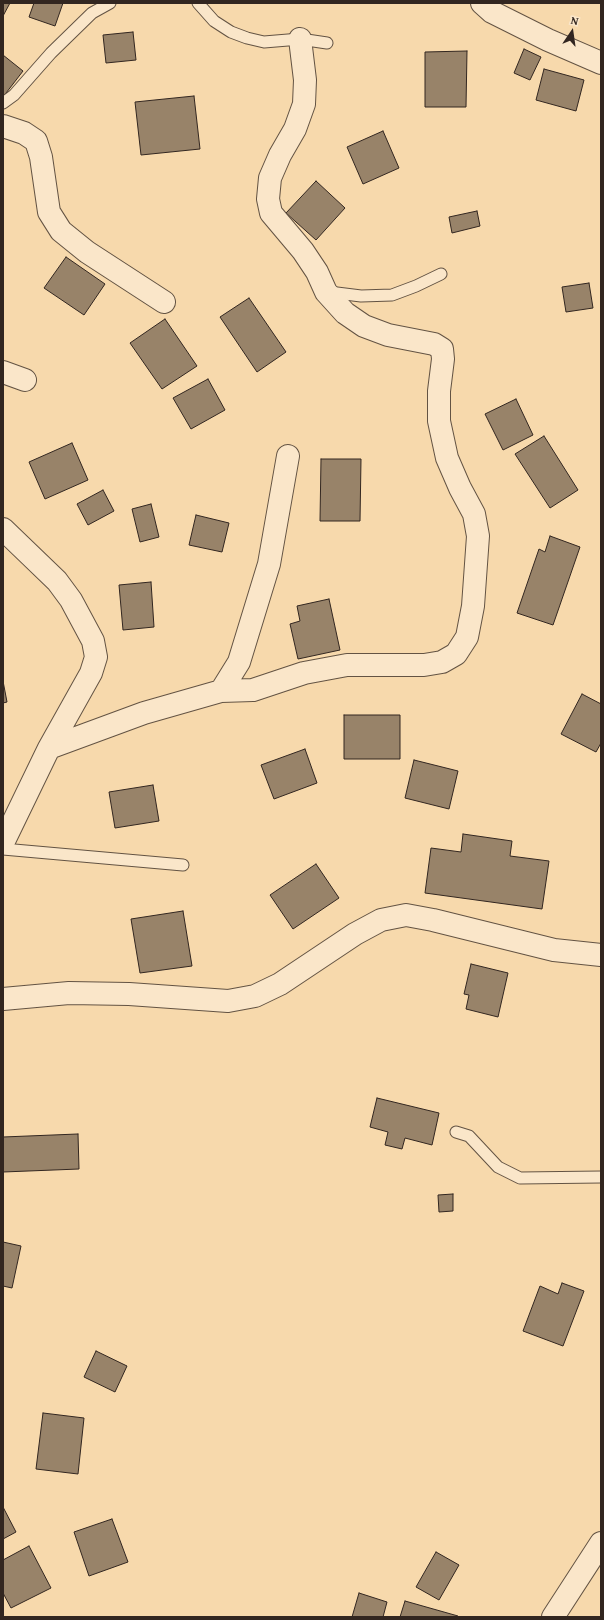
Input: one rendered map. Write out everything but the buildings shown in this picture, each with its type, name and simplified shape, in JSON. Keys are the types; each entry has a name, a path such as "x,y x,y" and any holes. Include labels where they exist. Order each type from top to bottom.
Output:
{"street":[{"path":"482,3 492,12 548,40 601,63"},
{"path":"49,748 144,713 221,691 254,690 304,673 347,665 424,665 442,662 456,654 467,637 473,606 478,536 474,514 460,488 447,458 439,421 439,391 443,359 442,349 434,344 388,335 364,326 345,313 326,292 317,272 303,251 271,214 268,199 270,178 280,155 295,129 304,104 304,80 300,40"},
{"path":"3,126 24,133 36,141 49,212 61,231 87,252 164,302"},
{"path":"3,372 25,380"},
{"path":"221,691 239,662 267,572 288,456"},
{"path":"3,529 57,581 71,600 93,641 96,657 91,672 9,817 3,843"},
{"path":"3,999 70,993 129,994 228,1001 255,996 280,984 355,934 381,920 406,915 433,920 554,950 601,955"},
{"path":"554,1617 601,1543"}],"lane":[{"path":"3,103 14,95 51,53 92,13 110,3"},
{"path":"198,3 214,21 231,32 247,38 264,42 300,40 327,43"},
{"path":"326,292 361,296 392,295 441,274"},
{"path":"3,849 183,865"},
{"path":"456,1132 469,1136 498,1167 520,1178 601,1177"}]}
